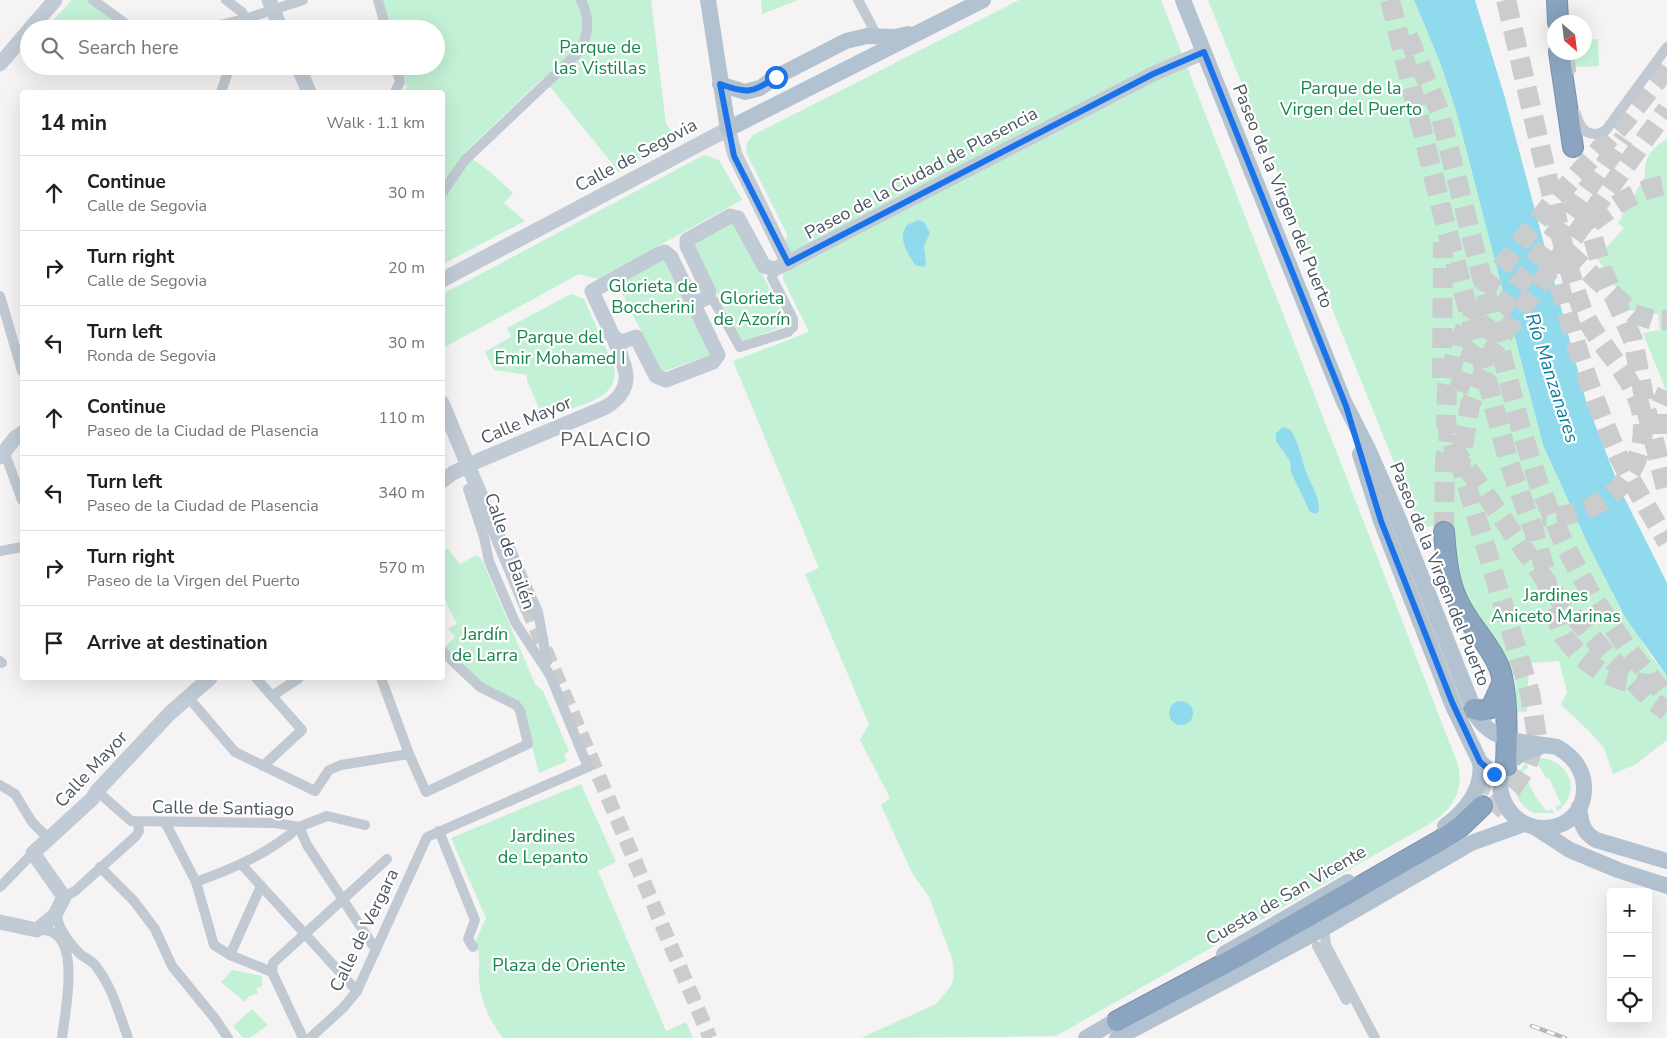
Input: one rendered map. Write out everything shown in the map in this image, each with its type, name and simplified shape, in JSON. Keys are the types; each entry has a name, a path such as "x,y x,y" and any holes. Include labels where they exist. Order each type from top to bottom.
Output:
{"highway":[{"path":"1557,0 1558,15"},
{"path":"1560,60 1573,147"},
{"path":"1444,532 1446,557 1454,593 1462,609 1494,656 1500,669 1507,739 1503,773"},
{"path":"1465,705 1481,711 1491,708 1502,684"},
{"path":"1157,1015 1465,834 1482,803"},
{"path":"1117,1030 1237,957 1441,840 1460,827 1482,803"}],"main road":[{"path":"708,0 728,129"},
{"name":"Calle de Segovia","path":"728,129 983,0"},
{"name":"Paseo de la Virgen del Puerto","path":"1183,0 1346,406 1381,521 1465,705 1480,762 1503,773"},
{"path":"720,84 745,92 760,88 776,77 846,40 867,36 895,37 924,30"},
{"name":"Paseo de la Virgen del Puerto","path":"1465,705 1487,729 1507,739 1545,745"},
{"path":"1482,803 1516,758 1545,745 1563,750 1577,762 1582,772 1584,788 1579,807 1581,823 1586,834 1596,840 1667,861"},
{"path":"1480,762 1482,803"},
{"path":"1503,773 1507,808 1516,819 1570,850 1618,870 1667,886"},
{"path":"1086,1038 1117,1030 1157,1015 1324,928 1471,843 1530,826 1546,828 1561,824 1573,815 1579,807"}],"street":[{"path":"38,20 55,0"},
{"path":"93,0 121,20"},
{"path":"226,0 242,12 243,20"},
{"path":"248,20 267,6 303,0"},
{"path":"378,0 384,20"},
{"path":"445,189 466,160 580,51 587,33 588,22 581,0"},
{"path":"858,0 873,28"},
{"path":"1566,0 1567,15"},
{"path":"267,6 271,20"},
{"path":"267,6 276,20"},
{"path":"0,64 20,41"},
{"path":"1570,60 1571,82 1581,128 1591,135 1606,130 1667,46"},
{"name":"Paseo de la Ciudad de Plasencia","path":"784,265 1153,74 1204,52"},
{"path":"222,90 227,75"},
{"path":"293,75 299,90"},
{"path":"302,75 308,90"},
{"path":"396,90 400,82 398,75"},
{"path":"728,129 734,156 784,265"},
{"name":"Calle de Segovia","path":"445,278 728,129"},
{"path":"700,301 708,288 687,246 687,240 730,216 738,218 764,266 769,268 784,265"},
{"path":"662,252 671,257 700,301 718,355 713,362 666,380 661,380 656,376 636,337 626,342 622,348 622,361 592,292 662,252"},
{"path":"700,301 714,301 740,348 788,332 793,327 793,319 772,278 774,271 784,265"},
{"path":"0,296 20,364"},
{"path":"611,335 621,342 626,342"},
{"name":"Calle Mayor","path":"445,479 464,468 606,407 617,399 622,391 626,378 622,361"},
{"name":"Calle de Bailén","path":"445,412 464,468"},
{"path":"20,434 2,454 20,495"},
{"name":"Calle de Bailén","path":"445,434 473,488 523,609"},
{"name":"Calle de Bailén","path":"439,832 584,770 588,766 550,676 515,622 490,561 473,488"},
{"name":"Calle de Bailén","path":"473,488 511,550 538,612 550,676"},
{"path":"0,551 20,547"},
{"path":"382,680 423,789 430,792 528,744 520,710 516,705 480,688 445,654"},
{"name":"Calle Mayor","path":"0,887 48,838 92,799 97,791 188,697 208,680"},
{"path":"258,680 302,730 263,766"},
{"path":"272,696 296,680"},
{"path":"188,697 235,752 316,790 329,770 341,765 409,754"},
{"path":"0,785 15,794 32,822 48,838"},
{"path":"37,930 65,900 136,836 138,822 131,821 97,791"},
{"name":"Calle de Santiago","path":"138,822 276,823 299,827 327,816 365,825"},
{"path":"165,822 196,882 214,945 230,955 272,972"},
{"path":"196,882 242,865 283,841 299,827 307,845 376,950"},
{"path":"439,832 475,920 468,939 473,947"},
{"name":"Calle de Vergara","path":"310,1038 343,1008 357,990 427,837 439,832"},
{"path":"33,853 65,900"},
{"path":"303,1038 272,972 273,963 387,859"},
{"path":"242,865 306,932 357,990"},
{"path":"100,867 134,901 155,929 172,966 228,1038"},
{"path":"230,955 261,886"},
{"path":"65,900 56,918 76,950 94,964 112,992 128,1038"},
{"path":"0,922 37,930 49,929 59,936 67,951 68,973 62,1038"},
{"path":"1324,928 1326,945 1368,1037"},
{"path":"1317,946 1368,1037"},
{"path":"68,973 78,963 88,960"}],"green space":[{"path":"72,0 87,0 116,20 53,20"},
{"name":"Parque de las Vistillas","path":"383,0 651,0 666,124 678,140 619,172 543,78 464,153 488,170 513,193 504,203 525,221 445,263 445,90 405,90 407,87 404,75 445,75 445,20 389,20"},
{"path":"761,0 798,0 762,14"},
{"path":"1019,0 1161,0 1457,762 1460,781 1456,797 1446,811 1431,823 1056,1036 861,1038 936,1004 951,986 954,976 952,958 929,897 912,873 881,805 890,798 860,740 869,724 805,574 819,568 733,361 809,332 783,279 787,234 746,152 747,143 753,135"},
{"name":"Parque de la Virgen del Puerto","path":"1208,0 1414,0 1441,65 1456,111 1543,445 1587,542 1650,655 1667,676 1667,740 1636,764 1613,774 1604,748 1561,705 1567,692 1559,661 1529,663 1527,712 1516,712 1515,685 1511,669 1472,610 1462,587 1454,551 1453,525 1420,527"},
{"path":"1592,39 1598,39 1599,66 1576,67 1576,60 1592,60"},
{"path":"1667,139 1667,393 1643,333 1660,330 1658,314 1631,310 1597,258 1624,228 1618,223 1645,176 1647,159 1657,146"},
{"path":"704,155 719,160 742,200 598,279 579,274 445,347 445,293"},
{"name":"Glorieta de Azorín","path":"735,221 786,321 784,326 744,341 740,339 693,244"},
{"name":"Glorieta de Boccherini","path":"663,258 710,355 661,371 619,287 620,284"},
{"name":"Parque del Emir Mohamed I","path":"571,294 584,299 615,369 614,378 607,392 601,397 569,410 566,405 542,415 527,381 527,375 494,370 485,352 511,337 507,328"},
{"name":"Jardín de Larra","path":"447,548 460,564 476,555 482,560 535,684 543,691 569,751 564,754 567,761 539,773 520,702 481,683 445,647 455,637 448,629 457,624 445,600 445,550"},
{"path":"1543,758 1553,761 1560,766 1570,779 1569,795 1558,811 1555,807 1561,804 1549,778 1547,779 1537,763 1532,766 1530,761"},
{"path":"1526,763 1528,768 1523,771 1535,796 1546,811 1552,809 1554,813 1534,813 1527,809 1518,797 1516,791 1517,777"},
{"name":"Plaza de Oriente","path":"581,784 616,862 598,871 666,1031 686,1022 693,1038 503,1038 487,1011 481,995 479,957 475,942 486,918 451,838"},
{"path":"232,970 262,976 262,986 256,988 258,993 248,997 245,1002 221,982"},
{"path":"252,1009 268,1025 250,1038 243,1038 233,1026"}],"water":[{"name":"Río Manzanares","path":"1414,0 1475,0 1505,98 1586,401 1620,489 1667,583 1667,676 1625,617 1587,542 1543,445 1456,111 1441,65"},
{"path":"918,220 924,222 930,233 924,246 926,264 924,267 915,265 903,241 904,230 907,225"},
{"path":"1283,427 1291,430 1296,440 1306,472 1318,500 1319,510 1316,514 1310,512 1291,472 1290,461 1276,441 1276,433"},
{"path":"1181,701 1186,702 1192,708 1192,718 1186,724 1181,725 1176,724 1170,718 1169,713 1170,708 1176,702"}],"tunnel":[{"path":"1390,0 1443,215 1509,463 1534,531 1546,574 1550,605 1564,637 1580,656 1601,672 1624,681 1649,684 1667,683"},
{"path":"1506,0 1572,280 1589,324 1618,365 1635,394 1641,409 1643,425 1641,445 1635,463 1626,479 1613,493 1598,504 1581,511 1562,516 1542,516"},
{"path":"1408,36 1439,110 1521,429 1539,485 1564,544 1592,596 1630,652 1661,690"},
{"path":"1667,68 1626,120 1554,200 1491,280 1458,343 1447,388 1446,422 1454,449 1557,597 1610,658 1653,701 1667,711"},
{"path":"1491,811 1513,787 1527,766 1537,737 1530,693 1460,463 1470,405 1495,346 1667,109"},
{"path":"1458,391 1474,347 1624,138"},
{"path":"1592,222 1636,194 1667,185"},
{"path":"1585,210 1602,269 1633,340 1647,413 1667,493"},
{"path":"1442,378 1443,242"},
{"path":"1567,252 1634,314 1653,320 1667,320"},
{"path":"1552,255 1580,356 1607,431 1623,466 1667,542"},
{"path":"1661,434 1660,407 1667,391"},
{"path":"1444,532 1445,463 1449,434"},
{"path":"527,607 710,1038"},
{"path":"1477,807 1486,788 1485,773"}],"railway":[{"path":"1532,1026 1565,1038"}],"district":[{"name":"PALACIO","path":"606,439"}],"route":[{"path":"776,77 760,88 745,92 720,84 734,156 788,263 1153,74 1204,52 1239,144 1346,406 1381,521 1452,702 1480,762 1494,774"}],"park label":[{"name":"Jardines Aniceto Marinas","path":"1556,605"},
{"name":"Jardines de Lepanto","path":"543,846"}]}
